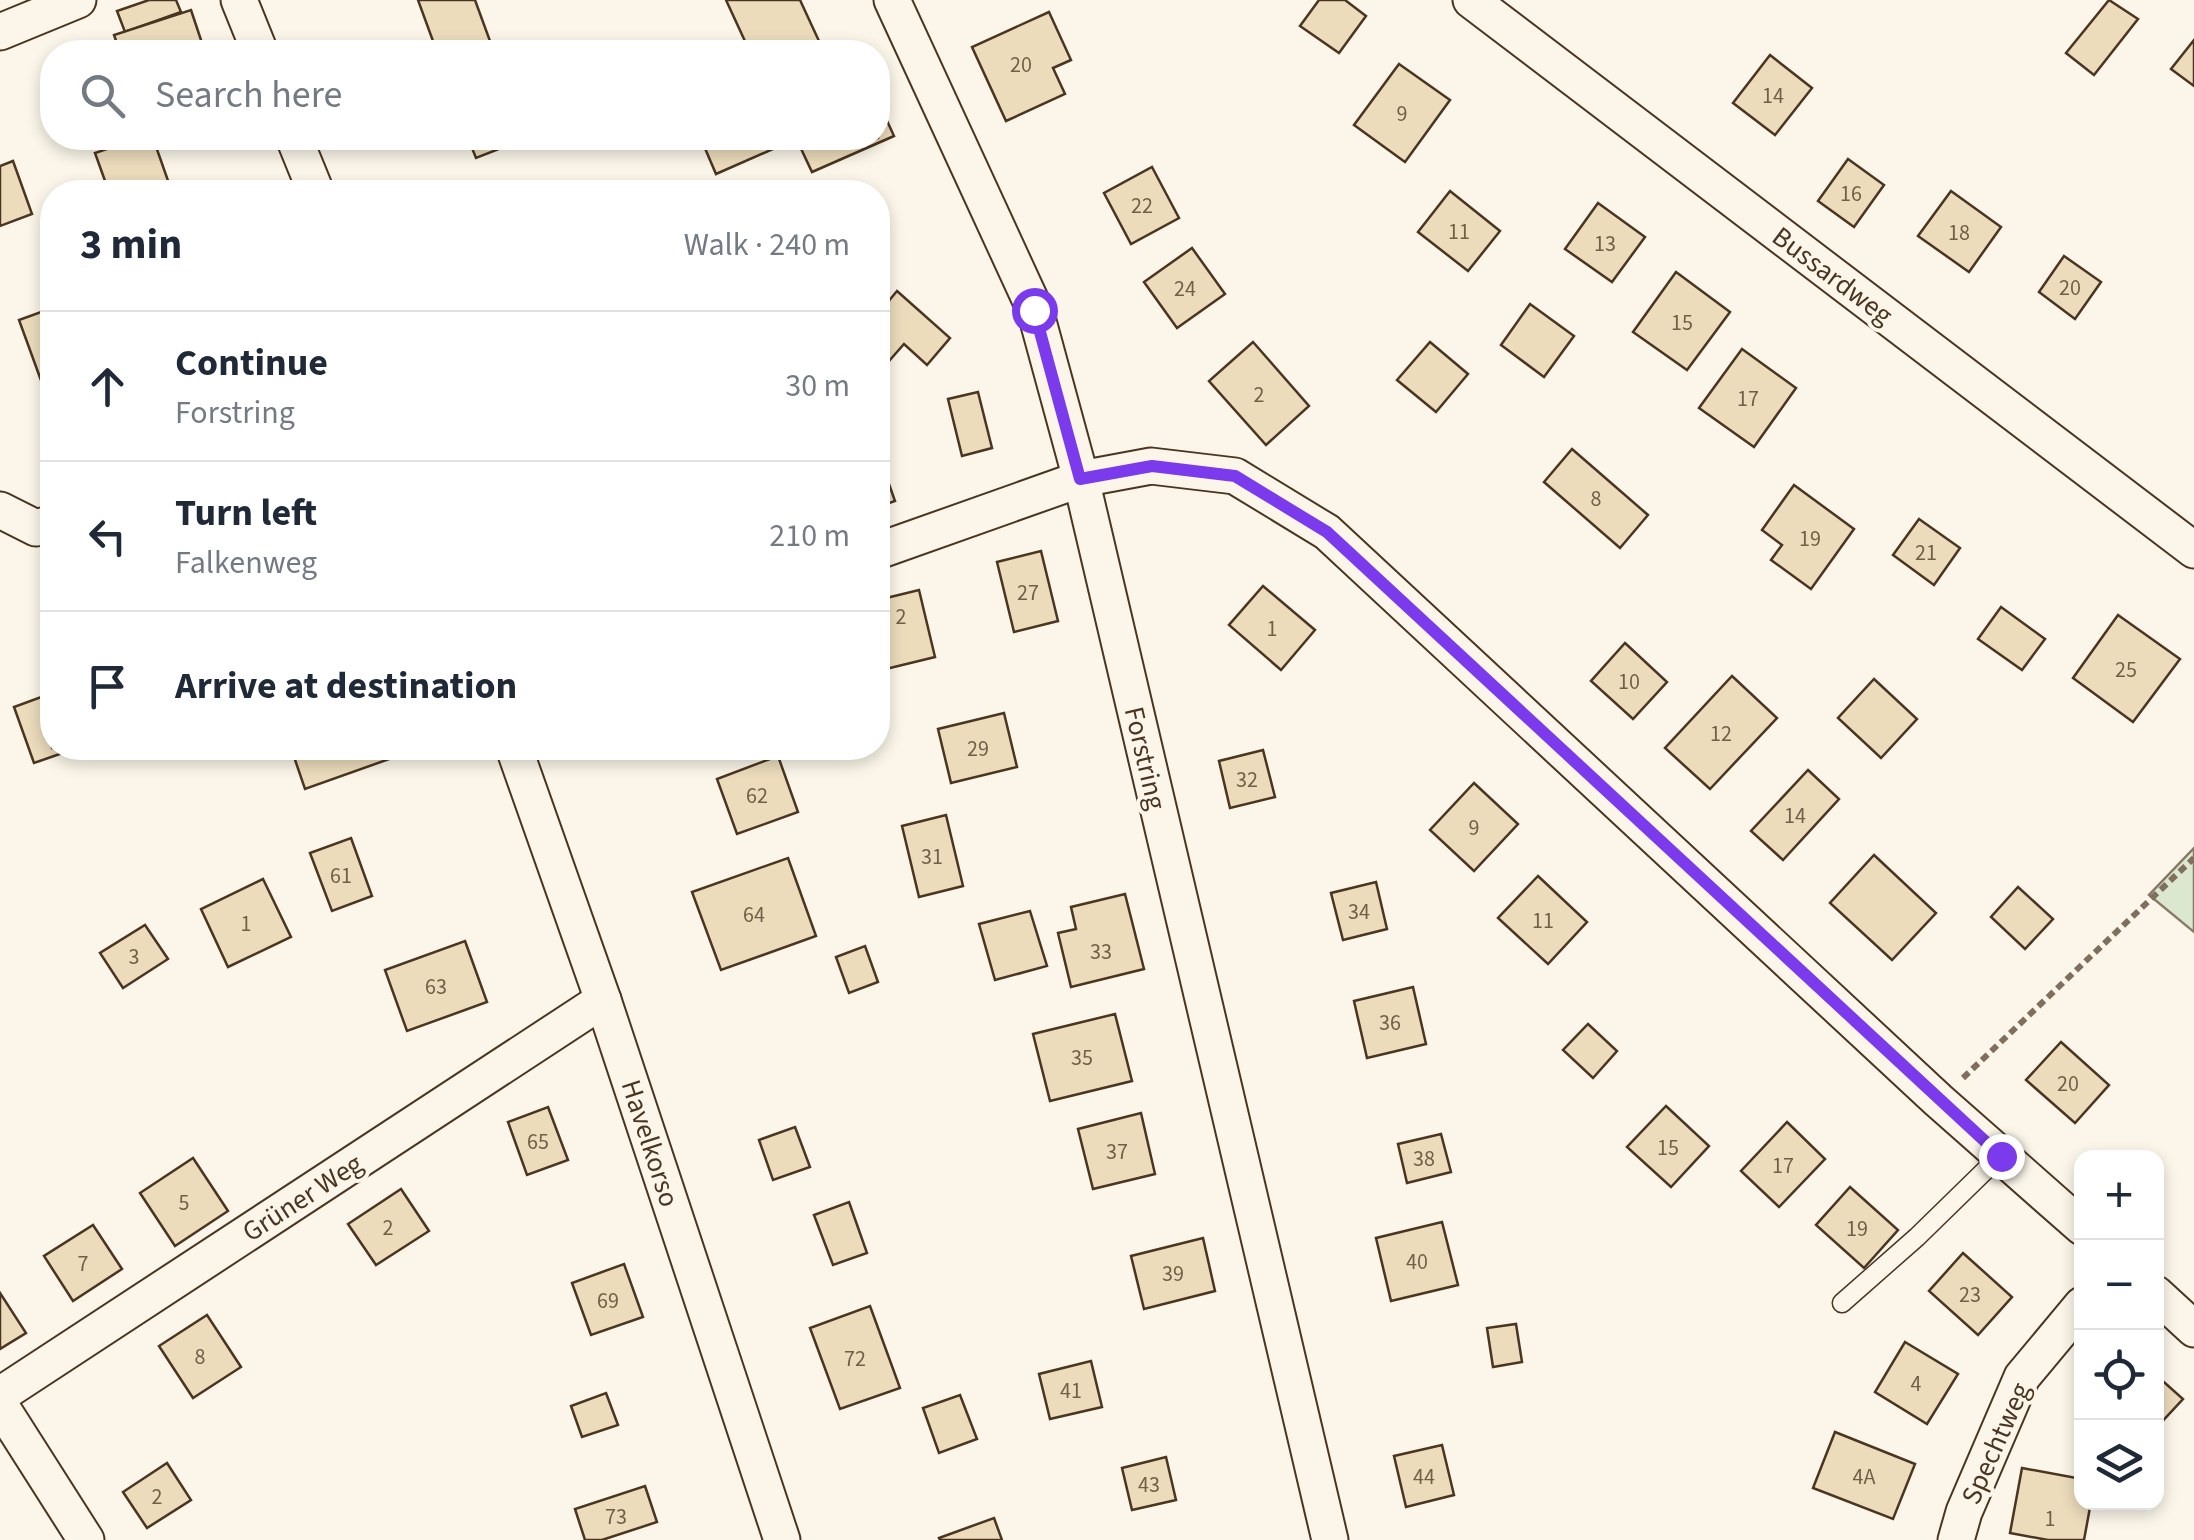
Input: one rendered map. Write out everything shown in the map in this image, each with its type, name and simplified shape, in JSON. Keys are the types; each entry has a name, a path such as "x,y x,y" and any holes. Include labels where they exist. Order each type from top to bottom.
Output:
{"street":[{"path":"0,32 78,0"},
{"path":"239,0 255,40"},
{"name":"Forstring","path":"892,0 1034,310 1080,479 1330,1540"},
{"name":"Bussardweg","path":"1471,0 2194,550"},
{"path":"299,150 311,180"},
{"path":"890,547 1080,479 1152,466 1235,476 1327,532 1938,1100 2074,1219"},
{"path":"0,510 40,527"},
{"name":"Havelkorso","path":"518,760 604,1000 782,1540"},
{"name":"Grüner Weg","path":"0,1394 604,1000"},
{"path":"2164,1301 2194,1328"},
{"name":"Spechtweg","path":"1956,1540 1964,1512 2022,1377 2074,1315"},
{"path":"0,1404 86,1540"}],"lane":[{"path":"1842,1303 2001,1156"}],"path":[{"path":"1938,1100 2194,858"}],"green space":[{"path":"2194,848 2194,932 2149,895"}],"building":[{"path":"149,0 176,0 181,12 125,32 117,11"},
{"path":"418,0 475,0 490,40 433,40"},
{"path":"726,0 800,0 819,40 744,40"},
{"path":"1319,0 1345,0 1366,16 1339,53 1300,26"},
{"path":"2109,0 2138,19 2094,75 2066,53"},
{"path":"191,10 201,40 116,40 114,35"},
{"path":"1049,12 1071,60 1053,68 1065,94 1006,121 972,47"},
{"path":"2194,40 2194,86 2171,69"},
{"path":"1770,55 1812,88 1775,135 1733,103"},
{"path":"1399,64 1450,100 1405,162 1354,125"},
{"path":"157,150 168,180 105,180 95,153"},
{"path":"473,150 496,150 476,158"},
{"path":"706,150 771,150 716,174"},
{"path":"802,150 862,150 812,172"},
{"path":"1848,159 1884,185 1854,227 1818,201"},
{"path":"13,161 32,214 0,226 0,166"},
{"path":"1152,167 1179,218 1131,244 1104,193"},
{"path":"1450,191 1500,231 1468,271 1418,232"},
{"path":"1951,191 2001,227 1969,272 1918,236"},
{"path":"1598,203 1645,237 1612,282 1565,249"},
{"path":"1192,248 1225,294 1177,328 1144,282"},
{"path":"2064,256 2101,282 2075,319 2039,292"},
{"path":"1676,272 1730,312 1687,370 1633,332"},
{"path":"897,291 950,338 927,365 904,344 890,360 890,299"},
{"path":"1530,304 1574,336 1544,377 1501,345"},
{"path":"40,312 40,378 19,320"},
{"path":"1253,342 1309,406 1266,445 1209,381"},
{"path":"1430,342 1468,374 1436,412 1397,380"},
{"path":"1742,349 1796,388 1754,447 1699,408"},
{"path":"978,392 992,448 962,456 948,399"},
{"path":"1572,449 1648,515 1620,548 1544,482"},
{"path":"1794,485 1854,529 1811,589 1771,560 1782,545 1762,530"},
{"path":"1919,519 1960,548 1934,585 1893,555"},
{"path":"1041,551 1058,621 1014,632 997,562"},
{"path":"1263,586 1315,630 1281,670 1229,625"},
{"path":"919,590 935,657 890,668 890,597"},
{"path":"2001,607 2045,639 2022,670 1978,639"},
{"path":"2118,615 2180,659 2133,722 2073,678"},
{"path":"1625,643 1667,682 1633,719 1591,681"},
{"path":"1732,676 1777,718 1710,789 1665,748"},
{"path":"1874,679 1917,719 1881,758 1838,718"},
{"path":"40,697 43,760 34,763 14,707"},
{"path":"1004,713 1017,767 951,783 938,729"},
{"path":"1263,750 1275,797 1230,808 1219,761"},
{"path":"295,760 386,760 305,789"},
{"path":"767,760 779,760 798,812 737,834 717,779"},
{"path":"1808,770 1839,799 1783,860 1751,831"},
{"path":"1474,783 1518,824 1474,871 1430,830"},
{"path":"946,815 963,886 919,897 902,826"},
{"path":"351,838 372,896 332,911 310,853"},
{"path":"1874,855 1936,913 1892,960 1830,903"},
{"path":"788,858 816,936 721,970 692,892"},
{"path":"1538,876 1587,922 1548,964 1498,918"},
{"path":"263,879 291,937 228,967 201,909"},
{"path":"1376,882 1387,929 1343,940 1331,893"},
{"path":"2018,887 2053,919 2025,949 1991,917"},
{"path":"1125,894 1144,969 1071,987 1058,933 1076,929 1071,907"},
{"path":"1030,911 1047,966 995,980 979,924"},
{"path":"145,925 168,959 123,988 100,953"},
{"path":"465,941 487,1002 407,1031 385,970"},
{"path":"865,946 878,982 849,993 836,957"},
{"path":"1413,987 1426,1044 1367,1058 1354,1001"},
{"path":"1115,1014 1132,1081 1050,1101 1033,1034"},
{"path":"1588,1024 1617,1051 1593,1078 1563,1050"},
{"path":"2061,1042 2109,1085 2075,1123 2026,1080"},
{"path":"1666,1106 1709,1146 1671,1187 1627,1147"},
{"path":"548,1107 568,1160 527,1175 508,1122"},
{"path":"1141,1113 1155,1174 1093,1189 1078,1129"},
{"path":"1787,1122 1825,1159 1779,1207 1741,1171"},
{"path":"795,1127 810,1167 773,1180 759,1140"},
{"path":"1441,1134 1451,1172 1407,1183 1398,1144"},
{"path":"193,1158 228,1211 175,1246 140,1193"},
{"path":"1850,1187 1898,1230 1864,1268 1816,1225"},
{"path":"401,1189 429,1231 376,1265 348,1224"},
{"path":"849,1202 867,1253 833,1265 814,1215"},
{"path":"1442,1222 1458,1285 1391,1301 1376,1238"},
{"path":"93,1225 122,1269 73,1301 44,1256"},
{"path":"1203,1238 1215,1291 1144,1309 1131,1256"},
{"path":"1963,1253 2012,1297 1978,1335 1929,1291"},
{"path":"624,1264 643,1317 591,1335 572,1283"},
{"path":"0,1293 26,1333 0,1349"},
{"path":"870,1306 900,1388 840,1409 810,1328"},
{"path":"207,1315 241,1367 193,1398 159,1346"},
{"path":"1516,1324 1522,1362 1493,1367 1487,1328"},
{"path":"1905,1342 1958,1374 1927,1424 1875,1392"},
{"path":"1091,1361 1102,1407 1050,1419 1039,1374"},
{"path":"2164,1382 2183,1399 2164,1419"},
{"path":"606,1393 618,1425 582,1437 571,1406"},
{"path":"960,1395 977,1439 939,1453 923,1408"},
{"path":"1835,1432 1915,1464 1893,1519 1813,1488"},
{"path":"1442,1445 1454,1495 1406,1507 1394,1456"},
{"path":"1166,1457 1176,1500 1132,1510 1122,1468"},
{"path":"167,1463 191,1500 147,1528 123,1492"},
{"path":"2022,1468 2074,1478 2074,1510 2090,1510 2084,1540 2048,1540 2010,1533"},
{"path":"645,1486 657,1522 602,1540 585,1540 575,1509"},
{"path":"994,1518 1002,1540 939,1538"}],"route":[{"path":"1034,310 1080,479 1152,466 1235,476 1327,532 2001,1156"}]}
